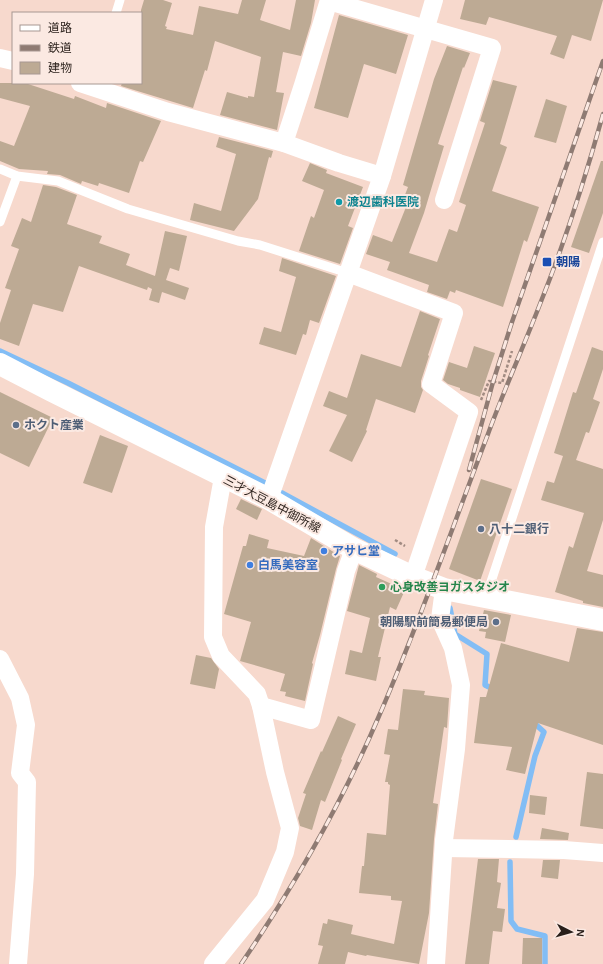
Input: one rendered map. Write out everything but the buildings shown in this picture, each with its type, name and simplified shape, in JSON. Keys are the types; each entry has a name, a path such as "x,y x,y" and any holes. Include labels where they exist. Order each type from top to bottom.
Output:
{"main road":[{"name":"三才大豆島中御所線","path":"0,364 52,392 268,499 354,549 413,577 444,589 603,620"}],"street":[{"path":"284,143 304,85 329,0 492,48 444,200"},
{"path":"268,499 382,176 434,0"},
{"path":"0,58 12,61"},
{"path":"91,85 168,112 284,143 339,163 382,176"},
{"path":"348,273 454,313 431,384 469,412 413,577"},
{"path":"213,964 265,900 285,852 290,828 257,694 221,656 213,637 214,527 223,477"},
{"path":"261,706 311,720 346,571 354,549"},
{"path":"436,964 444,848 456,749 461,685 452,648 440,619 444,589"},
{"path":"0,659 20,698 26,725 20,773 27,782 25,874 18,964"},
{"path":"444,848 564,850 603,853"}],"lane":[{"path":"116,12 120,0"},
{"path":"0,169 17,176 58,180 128,209 238,241 260,245 348,273"},
{"path":"0,222 17,176"},
{"path":"486,597 603,242"}],"path":[{"path":"469,412 477,410 488,381 502,383 512,351"}],"waterway":[{"path":"0,351 68,383 265,483"},
{"path":"282,493 395,554"},
{"path":"450,608 455,634 487,654 485,685 495,690"},
{"path":"516,837 535,756 544,732 532,721"},
{"path":"510,862 511,921 517,929 545,936 545,964"}],"railway":[{"path":"469,470 493,382 512,322 603,61"},
{"path":"241,964 280,905 333,812 365,748 394,681 494,418 558,257 582,186 603,114"}],"place":[{"name":"渡辺歯科医院","path":"339,202"},
{"name":"朝陽","path":"547,262"},
{"name":"ホクト産業","path":"16,425"},
{"name":"八十二銀行","path":"481,529"},
{"name":"アサヒ堂","path":"324,551"},
{"name":"白馬美容室","path":"250,565"},
{"name":"心身改善ヨガスタジオ","path":"382,587"},
{"name":"朝陽駅前簡易郵便局","path":"496,622"}]}
